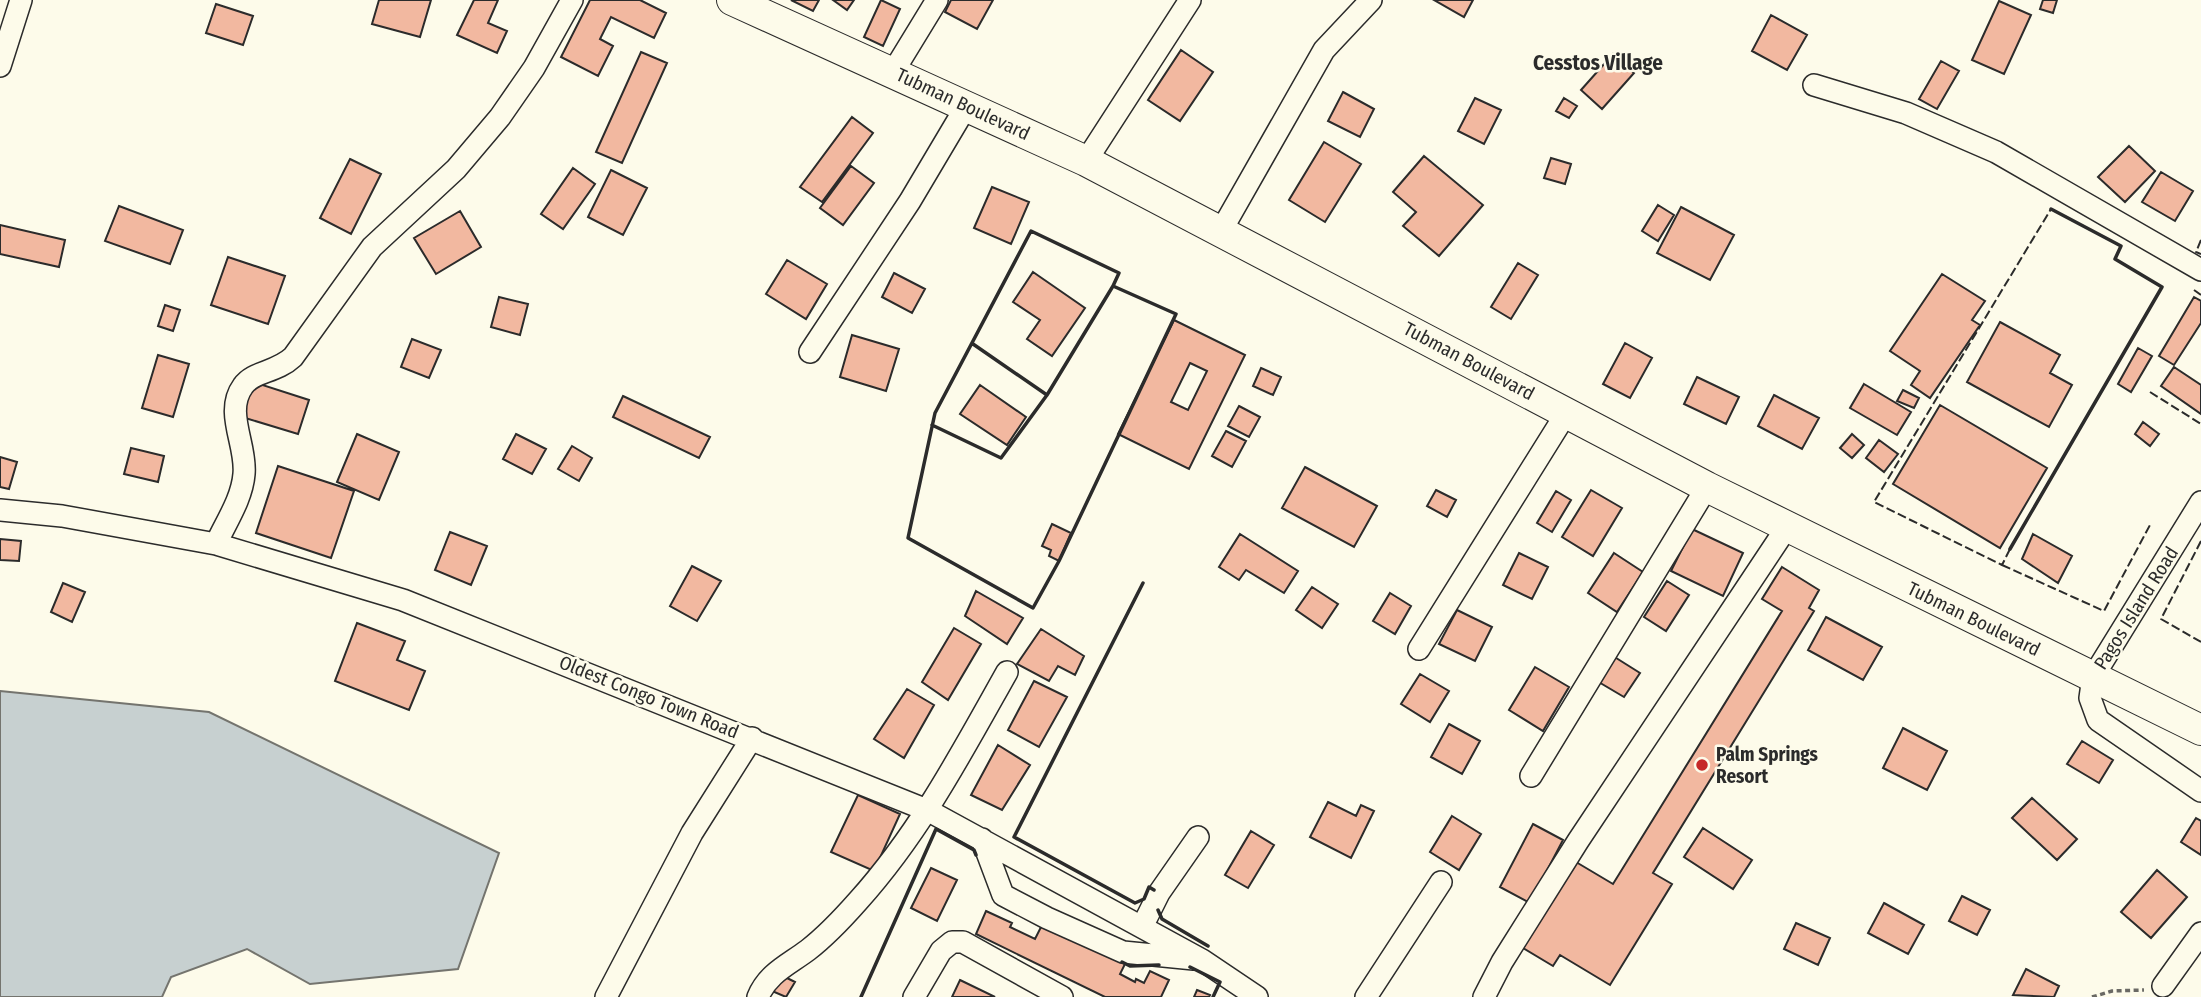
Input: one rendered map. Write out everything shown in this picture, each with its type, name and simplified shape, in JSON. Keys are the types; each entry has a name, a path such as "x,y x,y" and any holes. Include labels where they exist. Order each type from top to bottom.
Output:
{"highway":[{"name":"Tubman Boulevard","path":"732,0 1086,161 1707,487 2201,730"}],"street":[{"path":"0,66 21,0"},
{"path":"216,544 236,503 244,476 244,454 234,412 238,393 244,383 257,374 281,368 293,357 372,247 456,169 500,117 534,68 572,0"},
{"path":"893,72 937,0"},
{"path":"1086,161 1190,0"},
{"path":"1221,231 1324,50 1371,0"},
{"path":"1814,85 1906,113 1996,152 2201,270"},
{"path":"810,352 910,201 967,106"},
{"path":"1419,649 1567,412"},
{"path":"1531,776 1707,487"},
{"name":"Pagos Island Road","path":"2093,677 2200,504"},
{"name":"Oldest Congo Town Road","path":"0,510 62,516 216,544 403,600 929,811 1202,960 1257,997"},
{"path":"1485,997 1502,962 1578,841 1787,527"},
{"path":"758,997 769,977 810,948 857,902 929,811 1007,672"},
{"path":"2093,677 2090,698 2098,720 2201,791"},
{"path":"606,997 692,833 752,738"},
{"path":"1142,927 1159,893 1198,837"},
{"path":"982,839 1003,895 1124,952 1202,960"},
{"path":"1366,997 1441,882"},
{"path":"2163,986 2201,933"},
{"path":"914,997 941,951 952,942 963,942 1062,997"}],"path":[{"path":"2092,997 2112,990 2143,990 2163,986"}],"shaded area":[{"path":"0,691 209,712 499,853 458,969 310,984 247,949 171,977 162,997 0,997"}],"building":[{"path":"379,0 431,0 420,37 372,24"},
{"path":"474,0 498,0 488,23 507,31 497,53 457,35"},
{"path":"590,0 640,0 666,13 654,38 611,17 600,39 613,46 598,76 561,57"},
{"path":"791,0 819,0 813,11"},
{"path":"833,0 854,0 847,10"},
{"path":"881,0 900,9 883,46 864,37"},
{"path":"951,0 993,0 977,29 945,12"},
{"path":"1434,0 1473,0 1464,17"},
{"path":"2043,0 2057,0 2053,13 2040,9"},
{"path":"1999,1 2031,15 2004,74 1972,60"},
{"path":"216,4 253,16 243,45 206,33"},
{"path":"1771,15 1807,35 1787,70 1752,51"},
{"path":"1181,50 1213,72 1180,121 1148,100"},
{"path":"641,52 667,63 622,163 596,152"},
{"path":"1613,54 1634,73 1602,109 1581,90"},
{"path":"1941,61 1959,71 1937,109 1919,99"},
{"path":"1343,92 1374,109 1360,137 1328,121"},
{"path":"1475,98 1501,110 1484,144 1458,131"},
{"path":"1564,98 1577,106 1569,118 1556,111"},
{"path":"852,117 873,133 822,202 800,187"},
{"path":"1324,142 1361,164 1325,222 1289,200"},
{"path":"2129,146 2155,171 2125,202 2098,177"},
{"path":"1424,156 1483,205 1439,256 1403,226 1416,212 1393,192"},
{"path":"1551,158 1571,164 1565,184 1544,178"},
{"path":"350,159 381,174 351,234 320,218"},
{"path":"851,166 874,183 843,225 820,208"},
{"path":"573,168 595,184 563,229 541,214"},
{"path":"611,170 647,188 623,235 588,217"},
{"path":"2161,172 2193,191 2175,221 2142,202"},
{"path":"992,187 1029,202 1011,244 974,228"},
{"path":"1658,205 1674,215 1658,241 1642,231"},
{"path":"119,206 183,230 170,264 105,241"},
{"path":"1681,207 1734,235 1710,280 1657,253"},
{"path":"460,211 481,247 436,274 414,238"},
{"path":"0,225 65,240 59,267 0,254"},
{"path":"228,257 285,276 268,324 211,305"},
{"path":"787,260 827,284 806,319 766,294"},
{"path":"1518,263 1538,275 1511,319 1491,307"},
{"path":"1033,272 1085,308 1052,356 1027,339 1040,320 1013,302"},
{"path":"894,273 925,289 912,313 882,297"},
{"path":"1942,274 1985,301 1972,320 1980,325 1930,398 1911,385 1920,371 1890,351"},
{"path":"499,297 528,304 520,335 491,327"},
{"path":"2194,297 2201,301 2201,323 2174,365 2159,356"},
{"path":"165,305 180,310 173,331 158,326"},
{"path":"1174,320 1245,355 1189,469 1118,434","holes":["1190,363 1207,371 1188,410 1171,402"]},
{"path":"2000,322 2060,355 2050,373 2072,385 2049,427 1967,382"},
{"path":"852,335 899,349 886,391 840,377"},
{"path":"412,339 441,350 429,378 401,367"},
{"path":"1625,343 1652,358 1630,398 1603,384"},
{"path":"2138,348 2152,356 2131,392 2118,384"},
{"path":"158,355 189,364 173,417 142,408"},
{"path":"2174,367 2201,385 2201,414 2161,386"},
{"path":"1261,368 1281,377 1273,395 1253,386"},
{"path":"1697,377 1739,397 1726,424 1684,404"},
{"path":"253,382 309,400 298,434 242,417"},
{"path":"1864,384 1911,412 1897,435 1850,408"},
{"path":"980,385 1026,417 1007,445 960,414"},
{"path":"1903,390 1919,398 1914,408 1897,401"},
{"path":"1774,395 1819,418 1802,449 1758,426"},
{"path":"623,396 710,437 699,458 613,417"},
{"path":"1940,405 2047,468 2000,548 1893,484"},
{"path":"1239,406 1260,417 1249,437 1228,426"},
{"path":"2143,422 2159,434 2150,446 2135,434"},
{"path":"1226,431 1246,441 1232,467 1212,456"},
{"path":"357,434 399,452 379,500 337,482"},
{"path":"516,434 546,449 532,474 503,459"},
{"path":"1852,434 1864,445 1852,458 1840,448"},
{"path":"1879,440 1898,454 1884,472 1866,458"},
{"path":"572,446 592,458 579,481 558,469"},
{"path":"131,448 164,456 158,482 124,474"},
{"path":"0,457 17,462 9,489 0,487"},
{"path":"278,466 354,491 331,558 256,533"},
{"path":"1305,467 1377,506 1354,547 1282,508"},
{"path":"1436,490 1456,500 1447,517 1427,506"},
{"path":"1591,490 1622,508 1593,556 1562,537"},
{"path":"1556,491 1571,500 1552,532 1537,523"},
{"path":"1052,524 1071,533 1059,561 1049,556 1051,550 1042,546"},
{"path":"1692,529 1743,553 1723,596 1671,571"},
{"path":"450,532 487,546 471,585 435,570"},
{"path":"1240,534 1298,571 1284,593 1246,570 1239,580 1219,567"},
{"path":"2033,534 2072,556 2058,583 2022,559"},
{"path":"0,539 21,541 19,561 0,560"},
{"path":"1519,553 1548,567 1532,599 1503,585"},
{"path":"1614,553 1643,572 1617,612 1588,593"},
{"path":"692,566 721,581 697,621 670,606"},
{"name":"Palm Springs Resort","path":"1782,567 1819,590 1809,608 1814,611 1653,873 1672,884 1610,985 1560,955 1553,966 1523,948 1576,862 1613,884 1782,611 1762,599"},
{"path":"1667,581 1689,595 1666,631 1644,617"},
{"path":"63,583 85,592 72,622 51,612"},
{"path":"1312,587 1338,604 1322,628 1296,610"},
{"path":"976,591 1023,618 1007,644 965,616"},
{"path":"1390,593 1411,606 1395,634 1373,621"},
{"path":"1457,610 1492,627 1475,661 1439,644"},
{"path":"1826,617 1882,647 1863,680 1808,650"},
{"path":"357,623 405,641 397,660 425,671 409,710 335,681"},
{"path":"954,628 981,644 948,700 922,682"},
{"path":"1041,629 1084,656 1075,675 1058,666 1049,681 1017,664"},
{"path":"1613,656 1640,673 1624,697 1597,681"},
{"path":"1535,667 1569,687 1543,731 1509,710"},
{"path":"1420,674 1449,691 1430,722 1401,704"},
{"path":"1034,681 1067,697 1039,747 1008,730"},
{"path":"907,689 934,705 904,758 874,739"},
{"path":"1449,724 1480,741 1462,774 1431,757"},
{"path":"1903,728 1947,751 1927,790 1883,768"},
{"path":"2082,741 2113,760 2099,783 2067,764"},
{"path":"998,745 1030,765 1002,810 971,795"},
{"path":"858,795 900,814 874,871 831,852"},
{"path":"2032,798 2077,839 2057,860 2012,818"},
{"path":"1328,802 1356,816 1361,805 1374,811 1351,858 1310,837"},
{"path":"1452,816 1481,834 1459,870 1430,852"},
{"path":"2196,818 2201,821 2201,855 2181,842"},
{"path":"1533,824 1563,840 1530,903 1500,887"},
{"path":"1703,828 1752,860 1733,889 1684,857"},
{"path":"1251,831 1274,845 1248,888 1225,875"},
{"path":"931,868 957,880 937,921 911,908"},
{"path":"2157,870 2187,897 2151,938 2121,912"},
{"path":"1962,896 1990,910 1977,935 1949,921"},
{"path":"1884,903 1924,925 1908,954 1868,933"},
{"path":"986,911 1012,923 1010,927 1035,939 1042,925 1125,964 1120,974 1135,982 1136,979 1144,983 1150,971 1169,980 1161,997 1105,997 976,934"},
{"path":"1796,923 1830,938 1818,965 1784,949"},
{"path":"2026,969 2059,986 2054,997 2013,995"},
{"path":"781,975 795,982 786,997 772,991"},
{"path":"960,980 995,997 952,997"},
{"path":"1197,990 1210,995 1194,997"}],"fence":[{"path":"2010,549 2002,565 1874,502 2051,209"},
{"path":"2201,240 2196,252 2201,254"},
{"path":"2194,290 2201,295"},
{"path":"2150,392 2201,424"},
{"path":"2002,565 2104,611 2150,525"},
{"path":"2201,541 2161,619 2201,642"}],"wall":[{"path":"2010,549 2162,287 2115,259 2121,246 2051,209"},
{"path":"1031,231 1119,273 1113,286 1176,314 1059,561 1033,608 908,538 935,413 1031,231"},
{"path":"1047,395 1113,286"},
{"path":"932,425 1001,458 1047,395 973,344"},
{"path":"1143,583 1014,837 1135,903 1144,899 1149,887 1154,890"},
{"path":"861,997 936,829 974,850 976,855"},
{"path":"1158,910 1162,919 1208,946"},
{"path":"1122,962 1130,966 1159,965"},
{"path":"1190,967 1220,982 1213,997"}],"place":[{"name":"Palm Springs Resort","path":"1702,765"}],"district":[{"name":"Cesstos Village","path":"1598,63"}]}
